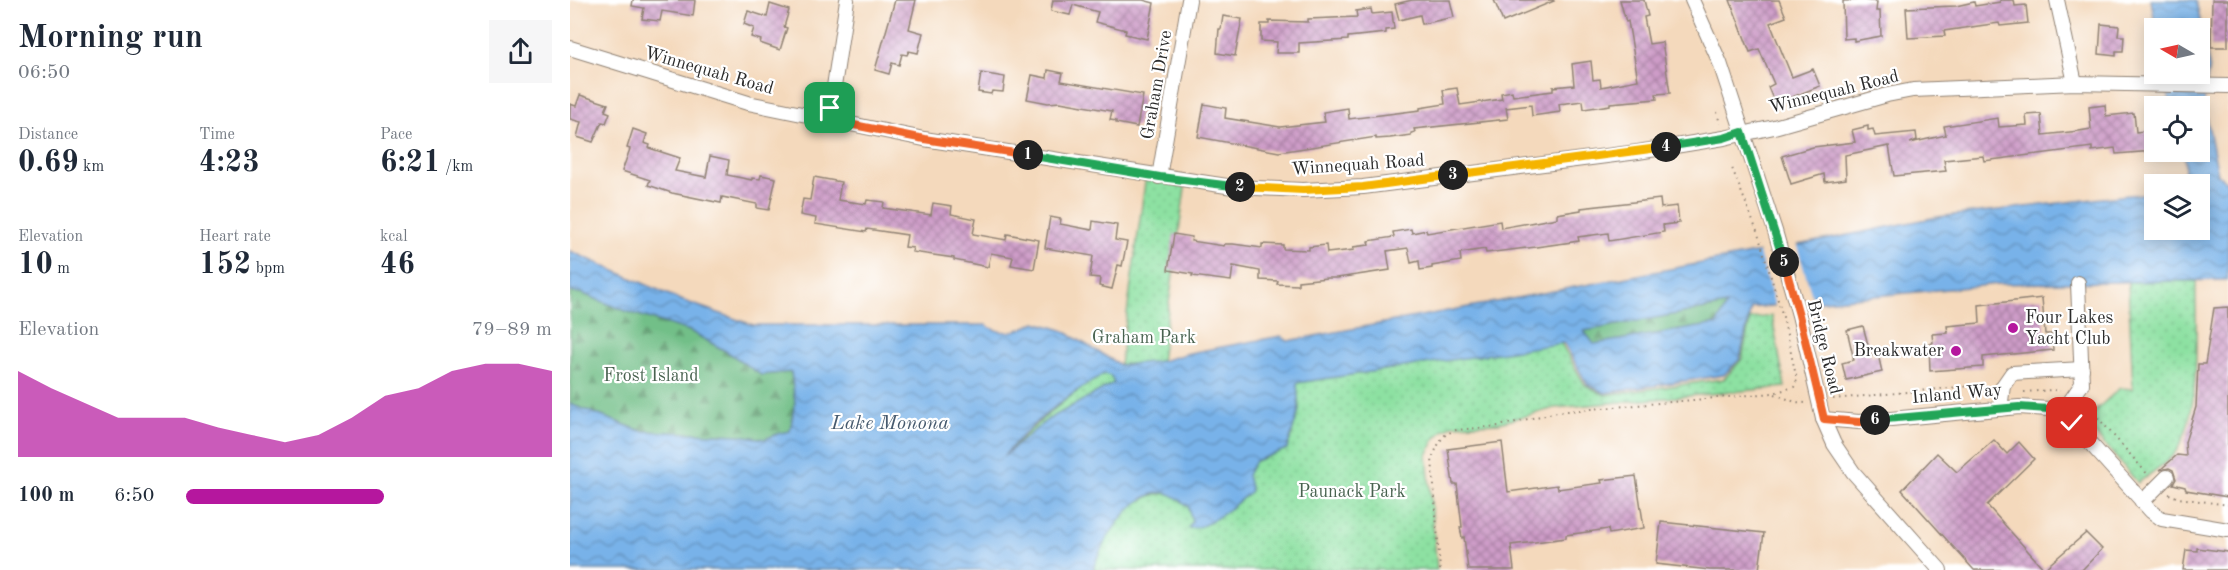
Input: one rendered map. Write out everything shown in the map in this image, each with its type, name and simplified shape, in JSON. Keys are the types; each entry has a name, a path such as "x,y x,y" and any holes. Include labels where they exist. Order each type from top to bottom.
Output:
{"street":[{"path":"829,120 848,0"},
{"name":"Graham Drive","path":"1160,177 1190,0"},
{"name":"Bridge Road","path":"1692,0 1720,63 1775,231 1799,315 1824,419 1834,444 1853,472 1940,570"},
{"path":"2057,0 2075,83"},
{"name":"Winnequah Road","path":"570,48 748,103 924,139 1233,187 1303,190 1363,187 1638,152 1724,138 1913,90 2075,83 2228,86"},
{"path":"2060,416 2082,384 2078,283"},
{"path":"2000,409 2003,386 2012,373 2082,369"},
{"name":"Inland Way","path":"1824,419 1859,422 2019,407 2049,409 2072,423 2142,502 2162,519 2228,530"},
{"path":"2142,502 2167,477"}],"path":[{"path":"1440,570 1432,458 1435,448 1446,434 1456,430 1500,426 1557,412 1773,393 1794,387 1797,380 1783,317 1758,234 1732,168"},
{"path":"1773,393 1803,403"}],"green space":[{"name":"Graham Park","path":"1146,175 1186,181 1161,361 1120,365"},
{"path":"2196,281 2196,371 2190,418 2174,454 2162,466 2138,483 2087,424 2097,409 2120,388 2133,389 2128,282"},
{"name":"Frost Island","path":"570,292 581,293 626,311 690,331 729,353 761,375 791,372 795,402 791,432 780,433 765,439 738,435 641,431 570,404"},
{"path":"1727,305 1718,324 1594,344 1583,331"},
{"name":"Paunack Park","path":"1772,316 1785,387 1555,408 1499,423 1453,425 1444,430 1435,439 1427,455 1437,570 1093,570 1112,530 1132,507 1144,499 1157,494 1171,494 1287,449 1299,410 1296,383 1561,343 1585,385 1605,395 1724,379 1742,359 1750,319"},
{"path":"1104,374 1111,376 1114,383 1047,420 996,464 1060,404"}],"water":[{"name":"Lake Monona","path":"2151,0 2196,0 2200,18 2154,18"},
{"name":"Lake Monona","path":"2166,84 2206,84 2205,96 2169,96"},
{"name":"Lake Monona","path":"2210,134 2218,175 2228,183 2228,280 2000,284 1751,308 1740,359 1724,375 1605,393 1587,384 1564,343 1297,383 1299,410 1287,449 1255,461 1247,475 1251,491 1212,521 1195,528 1188,528 1192,522 1188,506 1177,498 1162,492 1147,497 1136,503 1117,523 1102,547 1093,570 570,570 570,404 641,431 738,435 765,439 790,431 795,402 791,372 761,375 729,353 690,331 626,311 581,293 570,292 570,251 681,300 753,325 986,325 1005,332 1036,322 1062,330 1120,365 1161,361 1189,353 1281,336 1288,341 1937,217 2144,194 2144,240 2210,240 2210,174 2184,174 2185,162 2210,162","holes":["1726,305 1717,324 1594,344 1584,331","1104,374 1111,376 1114,383 1047,420 1003,457 1025,433 1076,391"]}],"pier":[{"path":"1796,243 1815,306 1776,309 1758,250"}],"building":[{"path":"633,0 695,0 693,16 662,11 660,21 642,19 644,8 632,6"},
{"path":"895,0 916,0 909,29 923,33 918,53 909,51 907,55 902,54 899,65 892,63 889,74 875,70"},
{"path":"1053,0 1143,0 1154,3 1147,39 1125,34 1126,30 1095,22 1098,12 1073,5 1070,15 1051,11"},
{"path":"1412,0 1450,0 1454,17 1422,24 1420,15 1399,20 1395,4"},
{"path":"1494,0 1553,0 1554,1 1503,22"},
{"path":"1620,0 1644,0 1648,16 1644,17 1649,44 1662,42 1670,93 1656,94 1657,99 1610,103 1610,105 1584,109 1583,101 1559,104 1560,112 1532,116 1531,105 1506,108 1508,119 1414,129 1415,132 1411,135 1376,139 1376,137 1279,152 1198,137 1204,104 1226,108 1225,118 1280,127 1325,122 1323,112 1348,108 1349,119 1420,110 1420,108 1445,104 1443,90 1457,88 1460,105 1502,99 1501,93 1512,91 1513,96 1553,91 1553,87 1574,85 1572,64 1591,61 1593,80 1600,79 1601,87 1638,80 1628,21 1626,22"},
{"path":"1730,0 1779,0 1786,17 1770,23 1792,77 1813,69 1820,86 1775,104 1768,87 1774,84 1759,49 1750,52"},
{"path":"2000,0 2014,0 2015,6 2026,5 2028,23 2000,26 1999,23 1944,31 1945,36 1908,38 1906,8 1956,6 1974,2 1975,6 2000,2"},
{"path":"2212,0 2228,0 2228,47 2211,47"},
{"path":"1843,1 1877,2 1876,11 1880,11 1881,36 1854,41 1854,38 1844,39"},
{"path":"770,4 789,10 784,27 787,28 780,50 751,37 754,28 744,24 748,11 767,17"},
{"path":"1371,9 1372,14 1392,12 1394,29 1386,30 1386,33 1348,37 1348,40 1299,43 1299,53 1276,53 1277,42 1261,41 1261,24 1269,24 1269,21 1308,22 1308,19 1357,17 1356,11"},
{"path":"1223,16 1242,19 1235,56 1217,53 1219,29 1221,29"},
{"path":"2101,24 2119,26 2118,36 2124,36 2123,51 2116,51 2116,56 2099,54"},
{"path":"1048,70 1063,73 1061,81 1143,95 1137,127 1110,120 1112,111 1027,99 1032,75 1047,78"},
{"path":"981,73 1005,77 1003,92 992,91 991,94 978,92"},
{"path":"580,95 608,104 605,111 610,113 606,123 602,122 593,142 577,137 581,122 570,119 570,104 576,106"},
{"path":"2105,105 2106,116 2134,113 2136,132 2144,131 2144,152 2116,154 2115,148 2092,151 2092,147 1984,161 1983,156 1944,160 1946,171 1894,176 1889,146 1845,155 1846,179 1825,182 1824,174 1791,184 1782,156 1813,147 1855,142 1852,130 1868,126 1868,130 1873,129 1875,136 1916,132 1917,140 1910,143 1946,135 1944,126 1998,118 1999,127 2027,125 2026,115 2041,114 2043,135 2079,131 2091,129 2089,107"},
{"path":"633,129 647,134 644,143 650,145 649,148 680,158 675,171 706,177 710,156 729,160 727,175 752,180 752,178 760,179 761,175 776,178 769,210 757,208 757,204 722,197 721,203 672,193 648,185 650,180 622,171 630,149 627,148"},
{"path":"814,177 841,182 838,200 866,204 867,200 884,202 883,208 931,215 933,203 952,206 951,214 976,219 973,234 1006,240 1007,234 1039,240 1034,269 1011,265 1013,257 991,253 988,267 954,260 954,258 912,252 913,248 905,247 907,235 867,229 866,232 815,224 816,218 800,215 803,199 810,200"},
{"path":"1660,199 1661,208 1677,206 1679,223 1663,225 1664,232 1609,241 1608,233 1578,237 1579,241 1536,247 1486,253 1485,249 1460,253 1461,261 1420,270 1419,261 1411,263 1408,248 1387,251 1390,270 1298,281 1298,285 1260,280 1260,271 1233,266 1231,281 1168,270 1174,234 1192,237 1191,241 1224,246 1233,244 1262,248 1262,244 1283,245 1283,249 1309,250 1309,247 1326,245 1327,253 1354,250 1353,247 1369,245 1368,241 1394,237 1393,232 1411,229 1412,233 1426,230 1427,233 1500,221 1501,228 1557,218 1557,214 1581,210 1581,208"},
{"path":"1050,217 1061,219 1060,224 1092,230 1093,221 1117,225 1115,240 1127,242 1122,266 1118,265 1112,289 1099,286 1100,278 1090,277 1093,256 1045,248"},
{"name":"Four Lakes Yacht Club","path":"2042,298 2045,334 2052,334 2053,350 1983,357 1983,367 1930,371 1929,344 1933,343 1932,334 1948,333 1947,326 1980,323 1979,305"},
{"path":"2228,307 2228,497 2186,490 2185,487 2173,484 2176,479 2173,470 2169,468 2160,470 2177,455 2186,456 2185,442 2196,407 2198,364 2205,364 2214,308"},
{"path":"1863,326 1871,356 1878,354 1882,372 1846,380 1842,363 1854,360 1847,330"},
{"path":"1994,440 2007,454 2019,442 2034,459 1987,505 2044,569 2086,533 2102,549 2082,570 1974,570 1902,490 1937,453 1957,472"},
{"path":"1502,442 1508,492 1557,485 1558,489 1602,483 1601,480 1636,476 1644,528 1609,534 1608,529 1566,535 1566,538 1511,545 1514,570 1468,570 1464,537 1462,538 1460,527 1462,527 1457,484 1453,484 1448,449"},
{"path":"1661,522 1764,533 1759,570 1710,570 1656,564"},
{"path":"2197,548 2228,552 2228,570 2183,570 2186,550 2197,551"}],"place":[{"name":"Four Lakes Yacht Club","path":"2013,328"},
{"name":"Breakwater","path":"1956,351"}],"route":[{"path":"830,108 829,120 924,139 1233,187 1303,190 1363,187 1638,152 1724,138 1742,132 1775,231 1799,315 1824,419 1859,422 2019,407 2049,409 2072,423"}]}
